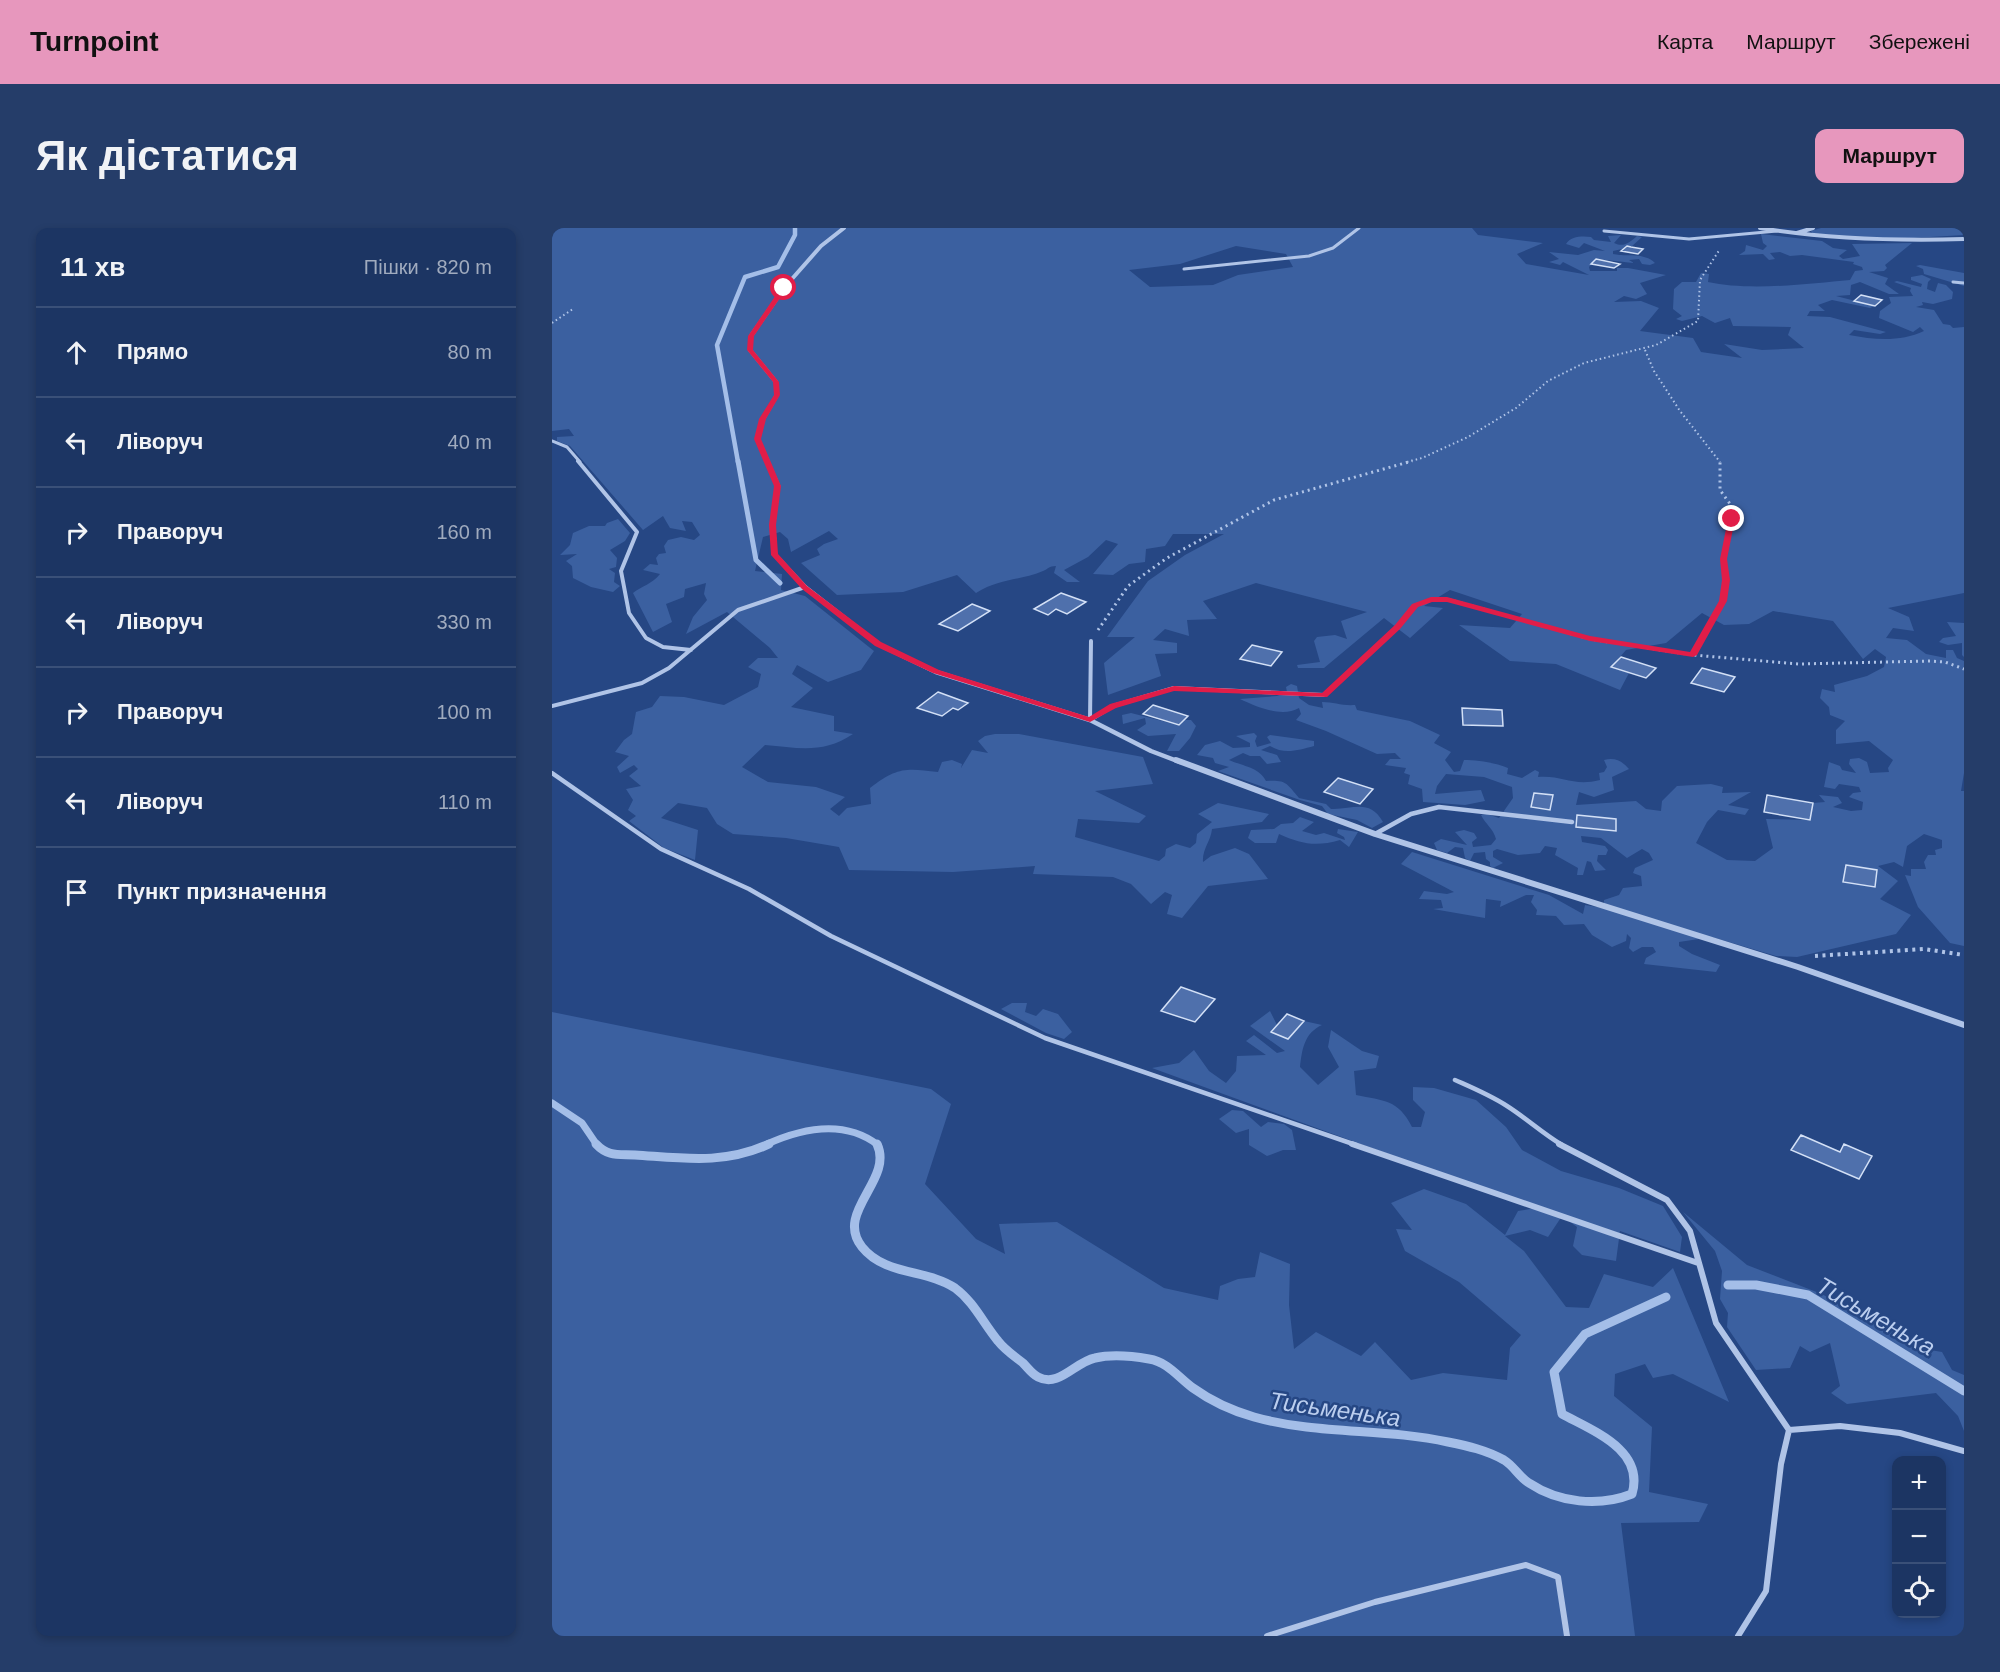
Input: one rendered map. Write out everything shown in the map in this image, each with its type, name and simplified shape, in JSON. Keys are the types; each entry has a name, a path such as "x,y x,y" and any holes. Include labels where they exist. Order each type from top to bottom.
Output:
{"street":[{"path":"844,228 821,246 784,288 751,336 750,350 776,382 777,395 762,419 758,439 778,486 773,525 775,555 805,587 878,644 936,672 1090,720 1151,751 1375,834 1798,967 1964,1025"},
{"path":"1760,228 1863,241 1964,239"},
{"path":"1794,233 1813,228"}],"lane":[{"path":"1184,269 1309,256 1333,248 1359,228"},
{"path":"1604,231 1689,239 1777,231"},
{"path":"1953,282 1964,283"},
{"path":"552,441 567,447 637,532 621,571 628,613 646,638 663,647 690,650"},
{"path":"552,706 642,682 669,668 738,610 805,587"},
{"path":"1090,720 1091,641"},
{"path":"1090,720 1113,706 1174,688 1324,695"},
{"path":"552,772 661,849 749,889 831,936 1045,1038 1698,1263"},
{"path":"1375,834 1411,813 1439,807 1572,822"},
{"path":"1455,1080 1486,1093 1509,1107 1538,1131 1573,1152 1667,1200 1690,1231 1716,1323 1789,1430 1781,1464 1766,1591 1738,1636"},
{"path":"1789,1430 1840,1426 1900,1433 1964,1451"},
{"path":"1267,1636 1375,1602 1526,1565 1558,1577 1567,1636"}],"path":[{"path":"1091,641 1128,586 1167,558 1224,525 1274,500 1422,458 1468,437 1516,408 1548,381 1584,363 1645,350 1698,321 1700,280 1720,249 1729,241 1742,235"},
{"path":"552,323 573,309"},
{"path":"1645,350 1654,371 1680,411 1720,460 1720,490 1733,508 1723,559 1726,580 1723,601 1693,655"},
{"path":"1324,695 1398,627 1415,606 1431,600 1447,599 1590,639 1693,655 1799,664 1930,661 1945,662 1964,669"},
{"path":"1798,967 1813,956 1924,949 1964,955"}],"shaded area":[{"path":"552,228 1472,228 1478,235 1543,243 1517,254 1526,264 1589,275 1563,262 1560,265 1549,262 1559,259 1549,252 1578,255 1594,250 1605,251 1584,243 1579,248 1566,244 1577,237 1591,237 1594,240 1611,242 1608,236 1621,235 1614,243 1624,245 1637,236 1642,237 1631,247 1613,251 1613,254 1646,257 1655,263 1642,264 1639,259 1629,260 1634,263 1596,259 1589,267 1590,271 1617,271 1617,268 1628,268 1666,275 1640,283 1647,294 1636,299 1624,296 1614,302 1641,301 1659,308 1640,331 1693,338 1701,352 1742,358 1724,344 1762,350 1804,348 1788,335 1791,327 1733,326 1730,318 1715,323 1702,316 1682,321 1676,319 1682,316 1673,309 1674,289 1682,282 1696,282 1701,273 1709,274 1708,282 1759,286 1850,280 1855,271 1863,270 1862,267 1853,264 1854,262 1802,255 1790,256 1780,252 1770,253 1775,259 1769,260 1763,254 1739,255 1745,251 1746,245 1763,250 1767,246 1763,243 1761,234 1822,241 1833,248 1847,250 1839,256 1843,259 1860,256 1852,244 1912,243 1885,265 1887,268 1884,271 1869,272 1888,278 1885,284 1899,294 1889,294 1860,282 1851,285 1850,295 1836,296 1875,306 1870,308 1832,300 1818,305 1825,311 1810,311 1807,316 1830,317 1886,332 1880,334 1854,330 1849,335 1859,337 1888,339 1915,335 1924,331 1920,327 1913,332 1879,318 1880,311 1891,303 1889,297 1913,296 1911,288 1894,282 1921,287 1922,284 1911,280 1911,277 1922,275 1931,279 1927,289 1935,292 1938,283 1946,285 1953,292 1952,299 1933,304 1922,302 1923,305 1916,307 1934,310 1943,324 1953,328 1964,327 1964,593 1888,608 1909,617 1914,631 1893,628 1886,638 1907,640 1926,654 1946,658 1946,650 1953,650 1957,658 1964,661 1964,773 1961,791 1964,791 1964,946 1950,943 1918,907 1905,875 1911,876 1911,869 1926,869 1924,862 1928,855 1936,855 1935,850 1942,848 1942,840 1924,834 1907,846 1903,867 1894,862 1878,866 1898,881 1880,899 1911,915 1896,934 1797,957 1776,956 1712,937 1679,942 1679,946 1692,954 1720,965 1716,972 1644,964 1646,958 1656,952 1653,947 1642,947 1633,952 1629,948 1631,938 1627,934 1626,941 1612,947 1592,935 1584,924 1564,925 1556,916 1536,915 1537,910 1531,902 1534,895 1526,895 1500,907 1501,901 1486,899 1485,918 1433,909 1443,908 1441,900 1419,899 1424,891 1447,894 1454,892 1401,864 1412,852 1549,895 1583,914 1585,905 1604,908 1604,900 1619,895 1623,888 1642,886 1641,876 1633,873 1635,868 1653,860 1649,853 1642,849 1627,858 1601,838 1581,836 1582,842 1605,846 1608,850 1606,855 1598,855 1597,861 1606,870 1595,871 1591,862 1587,861 1583,875 1577,875 1578,868 1555,855 1557,848 1545,846 1540,853 1518,855 1497,849 1493,851 1493,857 1503,863 1493,868 1486,859 1485,852 1474,853 1470,861 1465,858 1463,848 1455,847 1447,853 1437,850 1434,843 1441,839 1467,845 1455,832 1464,830 1474,833 1477,838 1472,842 1473,847 1491,845 1496,839 1481,815 1487,814 1499,818 1513,798 1512,787 1484,777 1446,774 1437,786 1435,794 1481,790 1485,801 1465,805 1423,802 1422,789 1408,784 1410,775 1404,773 1406,768 1385,765 1390,759 1401,759 1395,753 1377,754 1296,720 1301,714 1299,708 1277,712 1240,699 1277,696 1287,692 1286,687 1291,684 1297,686 1299,698 1309,705 1323,708 1322,702 1355,705 1357,710 1410,721 1440,735 1434,743 1451,752 1445,760 1454,772 1460,771 1464,760 1503,766 1508,768 1507,774 1522,778 1535,770 1539,772 1538,777 1591,782 1600,780 1599,773 1604,772 1607,767 1604,760 1618,760 1629,769 1612,777 1614,790 1594,797 1579,792 1576,805 1636,801 1646,809 1661,811 1662,801 1677,786 1711,784 1723,787 1722,793 1751,792 1728,805 1749,809 1745,815 1718,810 1707,822 1696,843 1727,860 1755,861 1773,848 1766,819 1809,820 1813,803 1825,802 1819,795 1838,797 1842,803 1833,807 1851,811 1862,810 1863,802 1849,797 1853,793 1861,792 1859,787 1839,784 1835,789 1824,787 1829,762 1840,766 1842,770 1856,773 1849,764 1850,759 1859,758 1867,762 1870,773 1889,772 1888,768 1893,760 1869,741 1836,744 1836,730 1845,721 1830,715 1829,707 1820,698 1822,689 1835,692 1834,685 1867,676 1884,667 1886,657 1875,649 1863,659 1833,621 1773,611 1749,624 1724,625 1702,613 1666,643 1626,650 1611,667 1629,673 1620,690 1556,664 1510,661 1459,625 1510,628 1522,614 1450,590 1424,606 1443,608 1410,638 1384,618 1324,668 1298,668 1297,665 1320,662 1314,641 1317,637 1335,635 1347,639 1341,621 1367,612 1256,583 1203,601 1217,619 1187,620 1189,636 1165,629 1153,640 1177,643 1177,653 1155,654 1161,676 1108,695 1104,663 1135,637 1107,637 1148,581 1185,555 1224,534 1173,534 1165,546 1146,549 1145,562 1129,564 1113,575 1093,574 1118,544 1106,540 1088,557 1064,570 1080,582 1067,582 1054,573 1056,566 1001,582 976,593 957,575 903,592 837,595 801,563 820,555 817,549 838,539 829,531 791,552 788,539 780,532 763,537 755,571 782,574 781,590 805,596 874,651 861,670 828,682 797,665 792,674 813,688 791,707 834,716 834,731 853,734 831,745 821,747 765,745 742,767 768,782 816,787 845,797 830,809 839,816 847,808 871,804 870,788 895,773 910,770 938,772 942,762 952,760 962,764 961,768 972,750 988,753 978,741 985,736 995,734 1019,734 1143,757 1153,784 1095,791 1146,816 1139,823 1078,819 1075,837 1159,861 1165,856 1166,849 1176,844 1190,848 1196,843 1197,834 1212,822 1198,814 1218,803 1269,814 1262,822 1212,829 1203,857 1203,862 1211,856 1235,848 1249,854 1268,879 1208,886 1182,918 1167,914 1172,895 1165,892 1151,904 1131,884 1113,877 1033,874 1035,866 953,872 849,870 839,847 786,838 733,834 717,824 707,808 678,803 661,818 698,830 695,860 664,848 629,821 636,816 628,810 633,800 626,789 641,786 629,776 638,769 634,765 620,773 617,767 629,756 615,752 632,734 636,712 652,707 660,696 684,697 724,705 758,687 761,674 748,667 758,658 778,658 770,648 727,612 686,634 693,617 707,600 704,594 706,583 685,589 684,597 666,604 672,622 653,632 633,593 660,574 643,570 650,564 658,565 656,558 659,554 666,553 664,546 668,540 681,537 694,540 700,535 692,522 682,521 686,531 670,528 663,516 643,530 570,446 557,441 557,437 574,436 569,429 552,431","holes":["1236,246 1286,254 1293,267 1238,275 1213,285 1150,287 1129,270 1180,264"]},
{"path":"1821,228 1964,228 1964,235 1880,240 1813,235 1811,231"},
{"path":"1916,266 1964,273 1964,286 1924,274 1923,269"},
{"path":"618,519 630,533 625,541 610,550 617,558 616,567 609,569 615,573 614,582 620,586 613,592 591,587 573,578 572,566 566,561 577,554 560,555 570,545 573,533 589,526 605,526"},
{"path":"1947,622 1964,623 1964,657 1962,643 1948,645 1939,642 1943,638 1956,636"},
{"path":"1131,713 1178,725 1184,720 1191,720 1196,726 1179,751 1167,751 1176,734 1148,736 1137,730 1146,724 1145,718 1123,724 1122,715"},
{"path":"1254,733 1257,736 1255,741 1257,747 1271,743 1267,737 1270,735 1314,741 1314,746 1286,751 1270,746 1261,750 1277,755 1281,762 1267,764 1260,756 1243,753 1229,760 1255,770 1266,781 1286,784 1299,798 1326,804 1331,809 1366,808 1372,810 1383,822 1372,828 1357,820 1328,814 1322,806 1218,771 1229,767 1215,763 1213,758 1197,755 1205,745 1220,741 1233,748 1250,747 1250,743 1236,736"},
{"path":"1300,817 1314,822 1302,831 1316,835 1324,833 1345,840 1337,833 1338,829 1358,832 1349,847 1340,840 1309,843 1279,834 1276,843 1255,843 1248,838 1251,830 1274,829 1281,824 1293,823"},
{"path":"1012,1003 1027,1003 1025,1012 1036,1016 1043,1009 1058,1014 1072,1032 1064,1039 1046,1033 1001,1009"},
{"path":"1270,1011 1277,1025 1271,1032 1287,1039 1304,1021 1322,1025 1308,1037 1303,1048 1300,1067 1318,1085 1339,1067 1328,1047 1331,1030 1362,1051 1379,1056 1376,1068 1354,1071 1356,1095 1382,1100 1396,1106 1412,1127 1421,1127 1425,1112 1413,1100 1413,1087 1434,1088 1476,1100 1506,1127 1522,1150 1561,1171 1619,1188 1663,1206 1682,1237 1680,1252 1620,1231 1616,1261 1582,1255 1573,1246 1577,1227 1562,1216 1548,1237 1530,1230 1505,1236 1524,1251 1566,1307 1589,1308 1604,1274 1653,1287 1673,1268 1729,1402 1673,1374 1653,1378 1645,1364 1615,1374 1614,1396 1652,1427 1649,1492 1708,1504 1699,1522 1621,1523 1635,1636 552,1636 552,1012 931,1089 951,1104 925,1184 976,1239 1005,1254 999,1224 1057,1222 1164,1288 1218,1300 1220,1286 1238,1279 1255,1277 1260,1252 1290,1264 1289,1305 1294,1349 1316,1332 1361,1356 1375,1342 1411,1380 1443,1373 1507,1380 1510,1348 1521,1335 1459,1282 1405,1251 1396,1229 1412,1230 1391,1203 1424,1189 1466,1204 1505,1235 1518,1211 1536,1208 1152,1068 1179,1063 1194,1050 1209,1071 1226,1083 1236,1071 1237,1056 1266,1055 1246,1041 1254,1035 1277,1053 1285,1051 1250,1026"},
{"path":"1232,1110 1243,1111 1261,1127 1268,1122 1284,1124 1292,1130 1296,1150 1283,1150 1267,1156 1249,1145 1249,1129 1236,1133 1219,1119"},
{"path":"1683,1212 1747,1265 1819,1293 1902,1331 1929,1359 1930,1350 1942,1352 1952,1370 1964,1375 1964,1431 1958,1416 1936,1393 1847,1404 1831,1393 1840,1386 1830,1343 1810,1352 1800,1346 1790,1368 1756,1370 1727,1327 1728,1313 1720,1299 1722,1271 1715,1251"}],"building":[{"path":"1627,246 1643,249 1638,254 1621,251"},
{"path":"1596,259 1620,264 1614,268 1591,264"},
{"path":"1861,295 1882,300 1875,306 1854,301"},
{"path":"1061,593 1086,602 1067,614 1056,609 1048,615 1034,609"},
{"path":"972,604 990,611 958,631 939,624"},
{"path":"1252,645 1282,652 1271,666 1240,659"},
{"path":"1621,657 1656,668 1646,678 1611,667"},
{"path":"1702,668 1735,677 1724,692 1691,683"},
{"path":"938,692 968,703 958,710 953,708 942,716 917,708"},
{"path":"1153,705 1188,716 1179,725 1143,714"},
{"path":"1462,708 1502,710 1503,726 1463,725"},
{"path":"1338,778 1373,789 1360,804 1324,792"},
{"path":"1534,793 1553,795 1550,810 1531,807"},
{"path":"1767,795 1813,803 1810,820 1764,812"},
{"path":"1577,815 1616,819 1616,831 1576,827"},
{"path":"1846,865 1877,870 1875,887 1843,882"},
{"path":"1181,987 1215,999 1195,1022 1161,1011"},
{"path":"1287,1014 1304,1021 1288,1039 1271,1032"},
{"path":"1801,1135 1840,1152 1844,1144 1872,1156 1859,1179 1791,1150"}],"waterway":[{"path":"738,462 717,345 745,277 778,267 795,235 795,228"},
{"path":"738,461 756,560 780,583"},
{"name":"Тисьменька","path":"552,1103 582,1123 597,1145"},
{"name":"Тисьменька","path":"765,1145 793,1134 823,1129 851,1132 877,1144"},
{"name":"Тисьменька","path":"597,1145 614,1154 719,1158 752,1151 769,1144"},
{"name":"Тисьменька","path":"877,1144 880,1157 878,1170 855,1221 855,1234 862,1247 882,1263 944,1282 955,1288 973,1306 1001,1344 1038,1377 1046,1380 1060,1377 1095,1358 1122,1356 1149,1359 1162,1363 1207,1397 1246,1415 1302,1427 1400,1435 1470,1447 1504,1460 1529,1483 1566,1499 1593,1502 1619,1498 1632,1494 1634,1479 1631,1465 1614,1444 1562,1414 1554,1372 1585,1334 1666,1297"},
{"name":"Тисьменька","path":"1728,1285 1756,1285 1808,1295 1964,1391"}],"route":[{"path":"784,288 751,336 750,350 776,382 777,395 762,419 758,439 778,486 773,525 775,555 805,587 878,644 936,672 1090,720 1113,706 1174,688 1324,695 1398,627 1415,606 1431,600 1447,599 1590,639 1693,655 1723,601 1726,580 1723,559 1732,519"}]}
